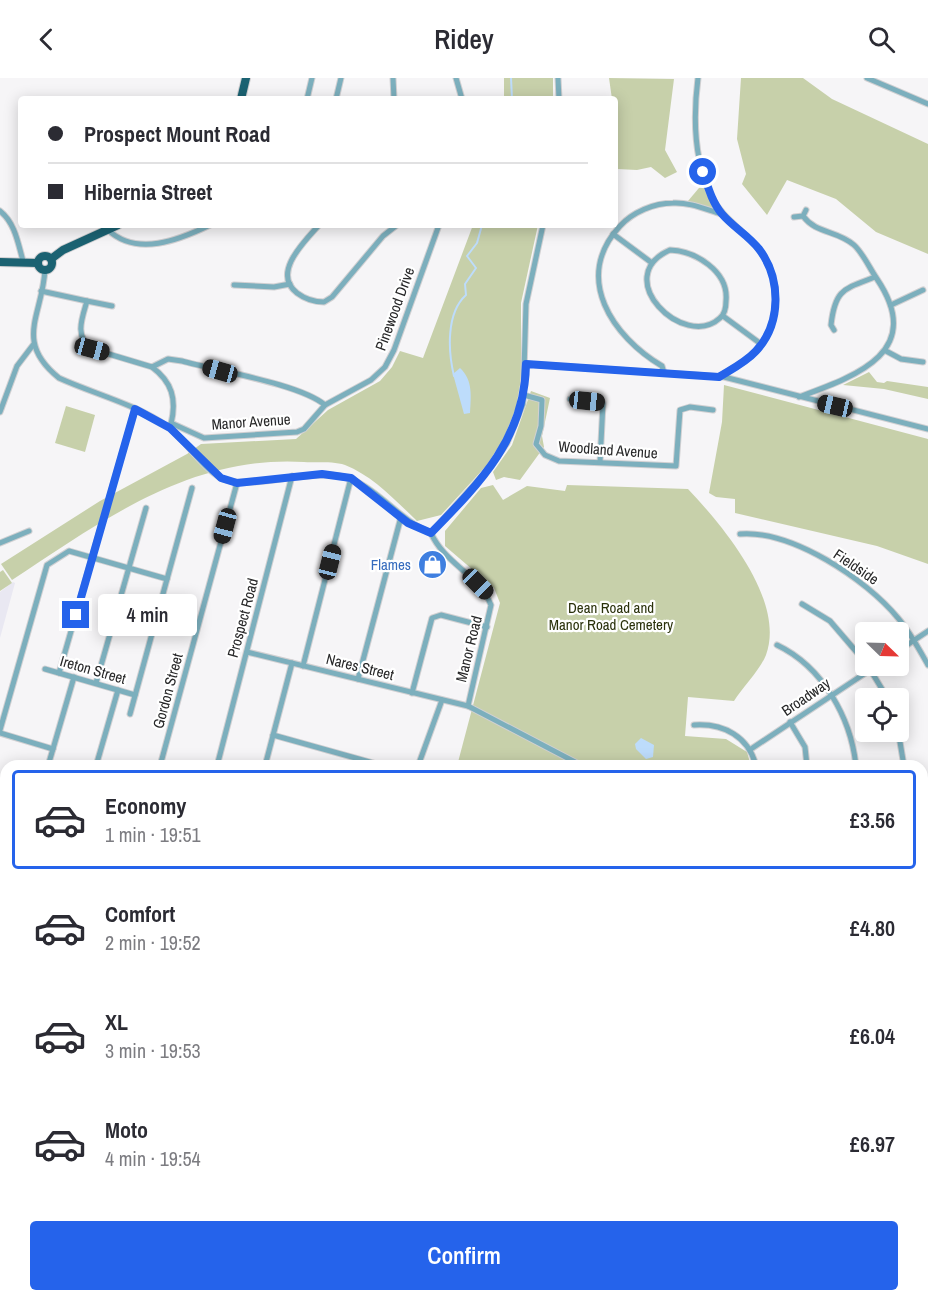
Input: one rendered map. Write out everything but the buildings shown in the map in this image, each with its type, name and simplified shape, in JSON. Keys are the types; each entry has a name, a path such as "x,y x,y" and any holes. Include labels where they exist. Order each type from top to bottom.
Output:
{"highway":[{"path":"242,96 246,78"},
{"path":"0,262 23,261 51,266 51,259 63,250 112,228"}],"street":[{"path":"307,96 312,78"},
{"path":"337,96 341,78"},
{"path":"393,78 394,96"},
{"path":"456,78 461,96"},
{"path":"558,78 560,96"},
{"path":"698,78 697,148 711,195 723,214 759,248 772,273 775,311 770,330 761,344 750,356 719,377"},
{"path":"867,78 928,104"},
{"path":"664,373 662,366 642,353 621,334 606,310 599,272 602,255 613,234 634,215 670,202 723,214"},
{"path":"0,211 7,216 14,230 23,261"},
{"path":"795,217 805,213 810,226 840,236 854,245 891,305 892,320 886,351 877,361 832,385 798,397"},
{"path":"108,230 113,235 148,245 177,238 202,228"},
{"path":"317,228 291,262 288,273 290,284 303,297 324,302 332,297 383,236 393,228"},
{"name":"Pinewood Drive","path":"325,405 371,380 390,359 438,228"},
{"path":"431,533 463,500 507,443 524,395 526,304 542,228"},
{"path":"613,234 651,263"},
{"path":"670,250 688,253 707,264 724,284 726,303 723,316 713,323 697,327 682,323 668,315 649,292 646,283 651,263 659,255 670,250"},
{"path":"41,266 41,291 32,331 33,345 46,368 59,378 170,426 215,473 237,483 322,474 351,478 303,666"},
{"path":"834,330 831,325 837,296 843,290 875,277"},
{"path":"234,285 273,287 290,284"},
{"path":"891,305 923,290"},
{"path":"41,291 112,306"},
{"path":"87,301 81,325 81,335 85,344 92,349 152,367 164,375 171,386 174,399 170,426"},
{"path":"723,316 761,344"},
{"path":"0,412 17,366 33,345"},
{"path":"886,351 901,359 923,362"},
{"path":"152,367 168,359 182,361 292,388 316,398 325,405"},
{"path":"526,364 719,377 928,429"},
{"name":"Woodland Avenue","path":"524,395 542,400 543,408 536,444 545,455 559,461 676,466 680,410 690,407 713,410"},
{"path":"570,399 603,403 600,462"},
{"name":"Manor Avenue","path":"170,426 204,438 287,435 304,429 325,405"},
{"path":"59,673 135,409"},
{"name":"Prospect Road","path":"219,760 292,476"},
{"name":"Manor Road","path":"351,478 413,526 431,533 438,548 487,593 492,605 468,706 570,760"},
{"name":"Gordon Street","path":"162,760 237,483"},
{"path":"130,714 192,488"},
{"path":"96,683 146,508"},
{"path":"358,679 401,517"},
{"path":"0,543 29,531"},
{"name":"Fieldside","path":"740,534 757,533 787,543 847,573 869,589 898,618 928,665"},
{"path":"53,749 0,731 44,567 69,551 167,579"},
{"path":"802,604 830,621 855,649"},
{"path":"412,693 432,618 441,615 487,627"},
{"path":"909,643 928,631"},
{"path":"777,645 812,669 830,695 845,719 855,760"},
{"name":"Nares Street","path":"247,652 468,706"},
{"path":"267,760 292,663"},
{"name":"Ireton Street","path":"45,669 135,695"},
{"name":"Broadway","path":"751,749 856,676"},
{"path":"50,760 74,677"},
{"path":"98,760 118,690"},
{"path":"420,760 442,700"},
{"path":"790,722 805,747 806,760"},
{"path":"694,725 717,726 728,730 751,749 754,760"},
{"path":"273,735 363,760"},
{"path":"900,742 903,760"}],"shaded area":[{"path":"13,582 15,583 0,638 0,592"}],"green space":[{"path":"504,78 553,78 553,96 504,96"},
{"path":"609,78 674,79 665,150 677,172 665,178 651,167 637,170 618,169 618,96 612,96"},
{"path":"741,78 803,78 832,99 928,144 928,254 876,232 836,199 787,180 767,215 742,184 746,174 737,139"},
{"path":"704,182 714,210 688,201"},
{"path":"472,228 537,228 521,303 521,379 516,408 503,440 486,466 441,515 417,521 375,482 345,465 324,462 262,463 223,469 149,496 114,515 12,580 1,564 100,501 187,454 201,444 296,439 328,410 380,381 392,367 400,351 423,358"},
{"path":"869,372 877,382 887,381 928,387 928,399 884,389 843,385"},
{"path":"724,385 928,439 928,564 877,546 735,513 735,499 716,497 709,493 722,422"},
{"path":"531,391 550,398 542,436 544,447 520,480 504,477 496,480 493,472 512,445"},
{"path":"66,406 95,415 85,452 55,443"},
{"name":"Dean Road and Manor Road Cemetery","path":"493,485 503,500 527,486 565,491 567,485 688,489 717,522 747,565 759,588 767,611 770,634 763,661 734,701 688,697 685,736 726,739 747,752 749,760 459,760 500,603 494,588 445,546 445,531 481,488"},
{"path":"3,570 12,583 0,591 0,572"}],"water":[{"path":"460,368 467,378 471,400 470,413 464,414 453,374"},
{"path":"641,738 654,745 653,757 646,759 636,749 635,744"}],"waterway":[{"path":"511,78 512,96"},
{"path":"454,376 450,344 452,322 459,303 466,295 465,284 476,268 467,256 477,243 481,228"}],"place":[{"name":"Flames","path":"432,565"}],"route":[{"path":"76,615 135,409 170,428 221,478 237,483 322,474 351,478 367,488 408,523 431,533 479,482 507,443 523,404 526,364 615,368 719,377 739,365 757,351 770,330 775,311 772,273 759,248 718,208 703,172"}]}
